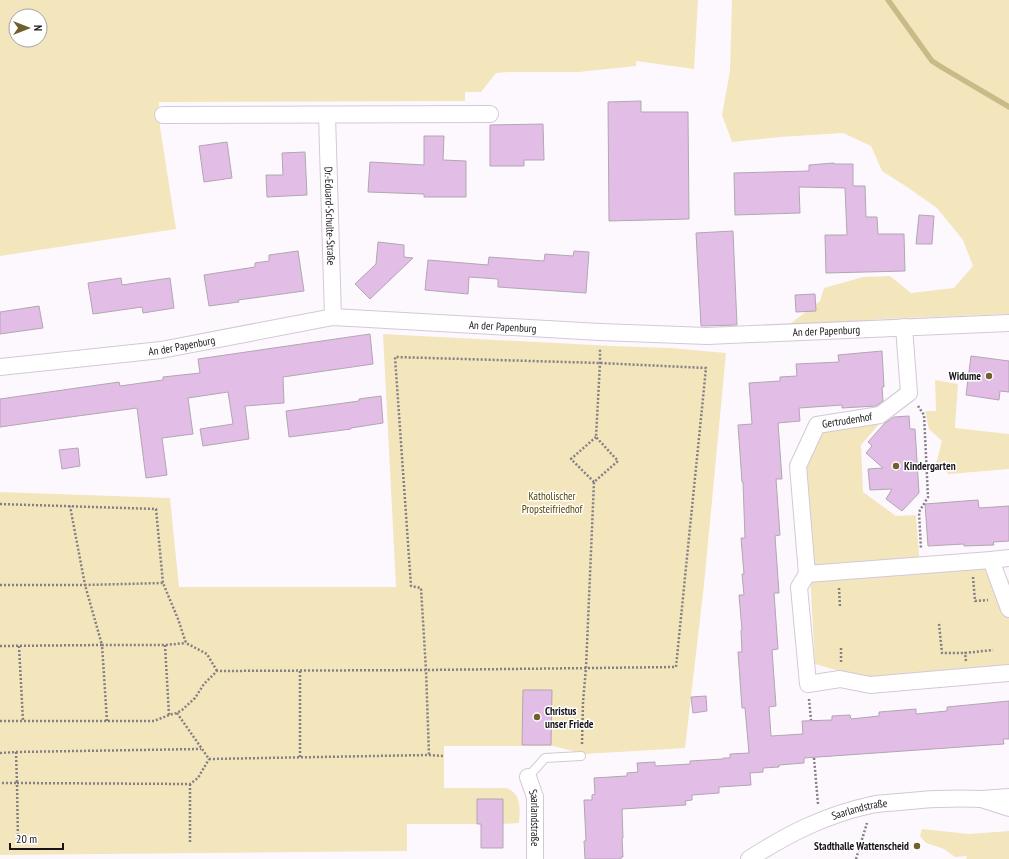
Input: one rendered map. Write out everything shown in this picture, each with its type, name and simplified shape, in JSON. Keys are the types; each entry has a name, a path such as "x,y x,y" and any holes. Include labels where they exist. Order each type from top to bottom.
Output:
{"street":[{"path":"163,115 490,114"},
{"name":"Dr.-Eduard-Schulte-Straße","path":"327,115 333,318"},
{"name":"An der Papenburg","path":"0,368 161,350 333,318 707,336 1009,323"},
{"path":"904,327 909,393"},
{"name":"Gertrudenhof","path":"909,393 880,415 817,426 798,466 807,574 799,587 808,684 840,679 870,685 1009,673"},
{"path":"807,574 1009,558"},
{"path":"991,560 1009,609"},
{"name":"Saarlandstraße","path":"528,777 535,797 535,859"},
{"name":"Saarlandstraße","path":"981,800 1009,797"},
{"name":"Saarlandstraße","path":"749,859 784,838 819,821 873,804 959,798 981,800 1009,808"}],"lane":[{"path":"528,777 545,758 581,756"}],"path":[{"path":"594,482 618,462 596,437 600,332"},
{"path":"0,721 154,721 182,710 195,698 204,684 217,671 426,670 676,666 706,368 600,363 395,357 411,586 421,588 426,670 429,755"},
{"path":"909,393 924,415 928,497 919,512 923,565"},
{"path":"581,756 594,482 571,459 596,437"},
{"path":"0,504 156,508 163,583 186,643"},
{"path":"70,506 86,585 102,645 107,721"},
{"path":"972,562 975,601 988,600"},
{"path":"0,585 163,583"},
{"path":"939,624 942,653 966,652"},
{"path":"0,646 165,645 186,643 207,654 217,671"},
{"path":"165,645 169,715"},
{"path":"19,646 22,721"},
{"path":"979,651 993,650"},
{"path":"300,671 300,757"},
{"path":"177,713 209,759"},
{"path":"0,752 202,748"},
{"path":"16,752 18,843"},
{"path":"209,759 444,756"},
{"path":"814,758 819,821"},
{"path":"0,783 190,784 198,778 209,759"},
{"path":"190,784 190,844"},
{"path":"856,859 873,804"}],"green space":[{"path":"0,0 698,0 694,69 636,61 636,66 579,72 496,73 481,92 465,92 465,101 159,102 160,127 176,229 0,256"},
{"path":"732,0 1009,0 1009,314 880,319 786,327 820,301 824,288 863,277 890,276 911,293 954,288 973,266 963,240 937,208 882,171 871,146 843,133 732,142 722,115 730,71"},
{"name":"Katholischer Propsteifriedhof","path":"383,334 670,348 726,353 704,585 685,748 585,754 553,746 444,746 444,788 506,788 511,790 519,802 519,823 407,824 407,851 0,855 0,492 170,498 179,587 396,587"},
{"path":"935,380 958,384 955,428 1009,434 1009,469 949,474 936,464 942,441 929,429 925,411 936,411"},
{"path":"880,423 861,445 863,492 896,516 916,515 920,569 983,564 1007,583 1009,579 1009,668 874,681 815,664 804,471 822,431"},
{"path":"922,829 969,834 1009,831 1009,859 966,859 967,856 955,857 944,849 926,843 920,836"}],"building":[{"path":"641,101 641,112 688,112 689,219 609,221 608,102"},
{"path":"543,124 544,160 524,160 524,166 490,166 490,125"},
{"path":"424,136 444,136 443,160 466,161 466,197 424,197 424,194 368,192 370,162 424,165"},
{"path":"227,142 232,178 204,182 199,146"},
{"path":"305,152 307,195 267,197 266,175 283,175 282,153"},
{"path":"834,163 853,164 853,186 865,186 866,217 877,217 878,234 904,234 905,271 826,273 825,235 847,235 845,188 799,187 800,213 735,215 734,173 809,171 809,165"},
{"path":"919,215 934,216 932,244 916,244"},
{"path":"733,231 737,325 701,326 696,233"},
{"path":"378,242 404,245 404,257 413,258 370,299 355,284 376,264"},
{"path":"298,251 304,291 238,300 239,302 209,306 204,275 255,267 255,263 269,261 269,255"},
{"path":"574,251 589,252 586,293 498,287 498,279 469,277 468,294 425,290 428,260 488,265 489,257 544,261 545,254 573,256"},
{"path":"121,278 122,285 170,278 174,308 143,313 142,307 93,314 88,283"},
{"path":"815,294 816,311 796,312 795,295"},
{"path":"39,306 43,328 0,334 0,312"},
{"path":"370,334 373,364 283,377 284,403 245,406 249,439 203,446 200,429 233,424 228,392 188,398 193,434 162,438 167,475 146,478 137,408 0,427 0,399 119,382 120,386 163,380 163,377 200,373 198,359"},
{"path":"882,351 884,387 882,387 883,401 876,406 842,408 842,405 799,408 800,421 778,423 782,479 776,479 780,535 775,536 779,593 774,593 778,649 772,650 776,706 769,707 771,736 803,734 802,721 832,720 832,716 850,715 851,719 879,716 879,712 916,709 916,714 947,711 947,707 1009,701 1009,739 1003,739 1004,744 804,758 804,763 763,768 763,772 750,773 751,785 719,787 719,793 692,795 692,800 685,801 686,805 622,809 623,857 621,857 621,859 585,859 584,841 586,841 584,800 592,800 592,795 595,794 594,778 627,776 627,773 638,772 637,763 655,762 655,766 690,764 690,761 723,759 730,758 730,754 749,753 745,708 742,708 738,652 742,652 739,595 744,595 741,538 745,538 743,482 738,425 752,424 749,383 780,381 780,377 797,376 796,364 839,362 838,355"},
{"name":"Widume","path":"971,356 1009,361 1009,392 1000,391 999,400 966,395"},
{"path":"381,396 383,423 351,429 289,437 286,411 359,401 359,399"},
{"name":"Kindergarten","path":"909,416 910,429 915,429 919,493 902,511 886,499 892,489 870,490 868,469 883,468 866,453 872,446 868,442 885,423 894,417"},
{"path":"78,448 80,466 62,469 59,450"},
{"path":"978,500 979,508 1009,506 1009,541 993,542 994,545 964,546 964,544 928,546 925,504"},
{"name":"Christus unser Friede","path":"523,690 552,690 551,745 522,745"},
{"path":"706,696 707,711 693,713 691,697"},
{"path":"477,799 503,799 503,848 481,848 481,824 477,824"}],"waterway":[{"path":"888,0 932,61 1009,107"}],"place":[{"name":"Widume","path":"989,376"},
{"name":"Kindergarten","path":"896,466"},
{"name":"Christus unser Friede","path":"537,717"},
{"name":"Stadthalle Wattenscheid","path":"917,846"}]}
